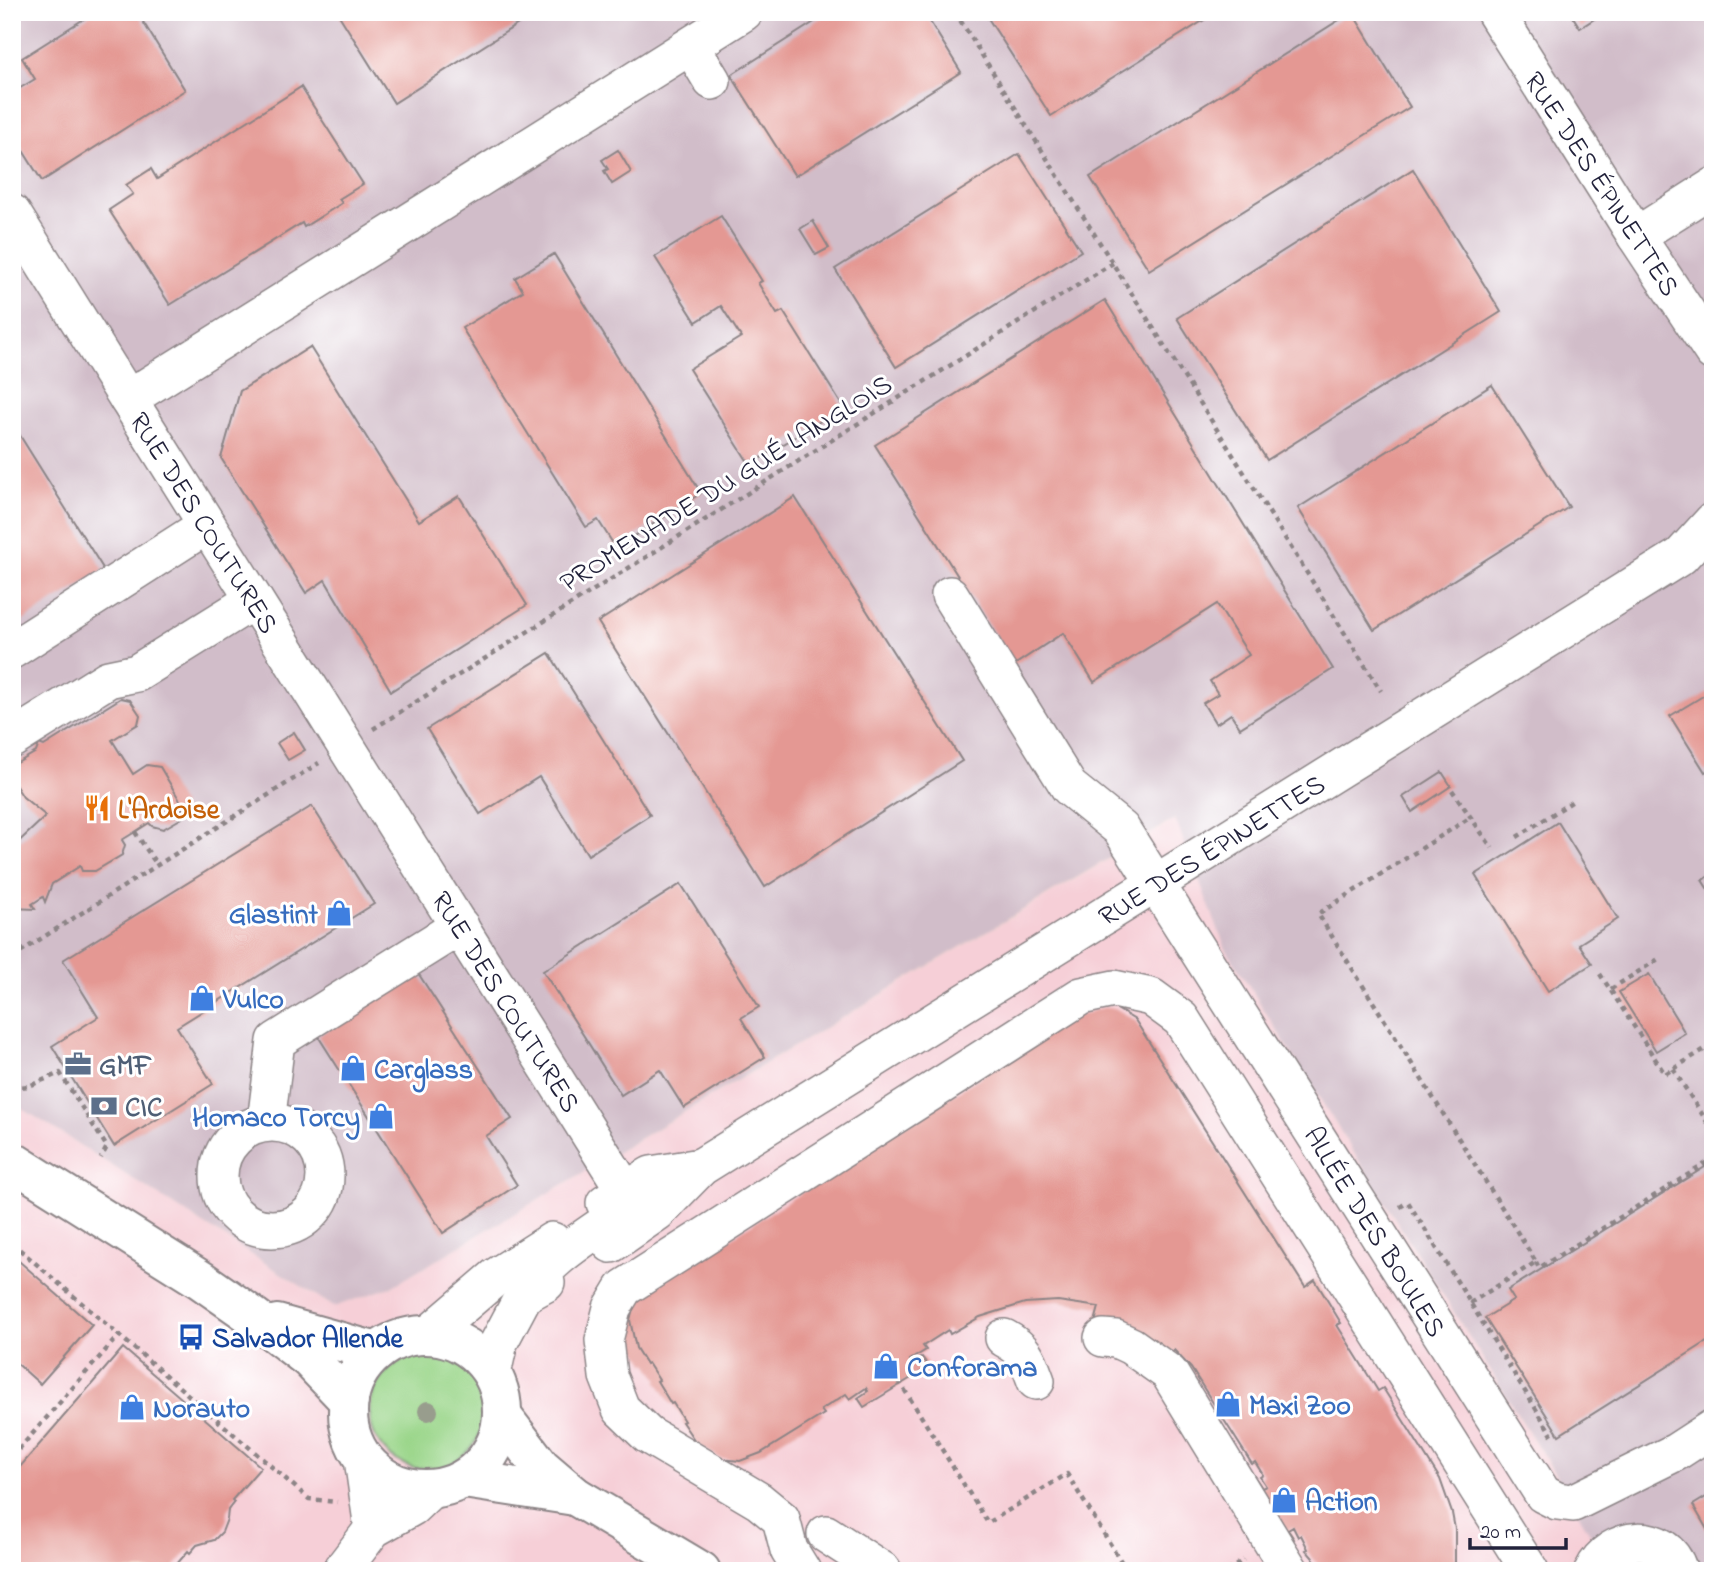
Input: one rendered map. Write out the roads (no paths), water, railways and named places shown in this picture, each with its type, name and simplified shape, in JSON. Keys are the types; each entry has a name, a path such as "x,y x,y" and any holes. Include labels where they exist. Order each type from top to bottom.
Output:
{"main road":[{"path":"12,1161 201,1280 254,1317 309,1359 349,1401"},
{"path":"254,1317 377,1353"},
{"path":"447,1484 479,1468 491,1452 499,1435 502,1416 500,1394 492,1374 481,1359 465,1346 448,1338 428,1335 392,1342 363,1366 354,1382 349,1401 348,1421 353,1441 363,1459 377,1473 393,1483 412,1488 447,1484 575,1496"},
{"path":"502,1416 541,1467 575,1496 701,1571"}],"street":[{"name":"RUE DES COUTURES","path":"624,1189 128,399 744,12"},
{"name":"RUE DES ÉPINETTES","path":"1495,12 1636,236 1713,352"},
{"path":"691,46 712,81"},
{"path":"1636,236 1713,187"},
{"path":"12,214 128,399"},
{"name":"RUE DES ÉPINETTES","path":"524,1295 605,1248 657,1212 701,1167 1681,556 1713,521"},
{"path":"12,650 207,525"},
{"name":"ALLÉE DES BOULES","path":"950,595 1069,787 1121,829 1543,1494 1557,1501 1573,1503 1676,1451 1713,1428"},
{"path":"12,739 108,679 137,673 254,600"},
{"path":"266,1123 276,1041 460,926"},
{"path":"802,1571 789,1550 781,1519 759,1501 648,1435 621,1409 608,1376 604,1340 612,1308 624,1287 1081,996 1114,989 1151,997 1181,1018 1530,1571"},
{"name":"RUE DES ÉPINETTES","path":"428,1335 498,1276 624,1189 651,1175 701,1167"},
{"path":"492,1374 499,1342 537,1275 626,1209 624,1189"},
{"path":"1004,1338 1018,1346 1026,1356 1036,1381"},
{"path":"1103,1338 1116,1339 1131,1346 1169,1373 1290,1571"},
{"path":"363,1459 373,1529"},
{"path":"341,1571 373,1529 447,1484"},
{"path":"826,1534 883,1571"},
{"path":"1593,1571 1599,1559 1609,1551 1646,1541 1660,1545 1670,1553 1679,1571"}],"place":[{"name":"L'Ardoise","path":"97,808"},
{"name":"Glastint","path":"339,913"},
{"name":"Vulco","path":"202,998"},
{"name":"GMF","path":"78,1064"},
{"name":"Carglass","path":"353,1068"},
{"name":"CIC","path":"104,1106"},
{"name":"Homaco Torcy","path":"381,1116"},
{"name":"Salvador Allende","path":"191,1337"},
{"name":"Conforama","path":"886,1366"},
{"name":"Maxi Zoo","path":"1228,1404"},
{"name":"Norauto","path":"132,1407"},
{"name":"Action","path":"1284,1500"}]}
